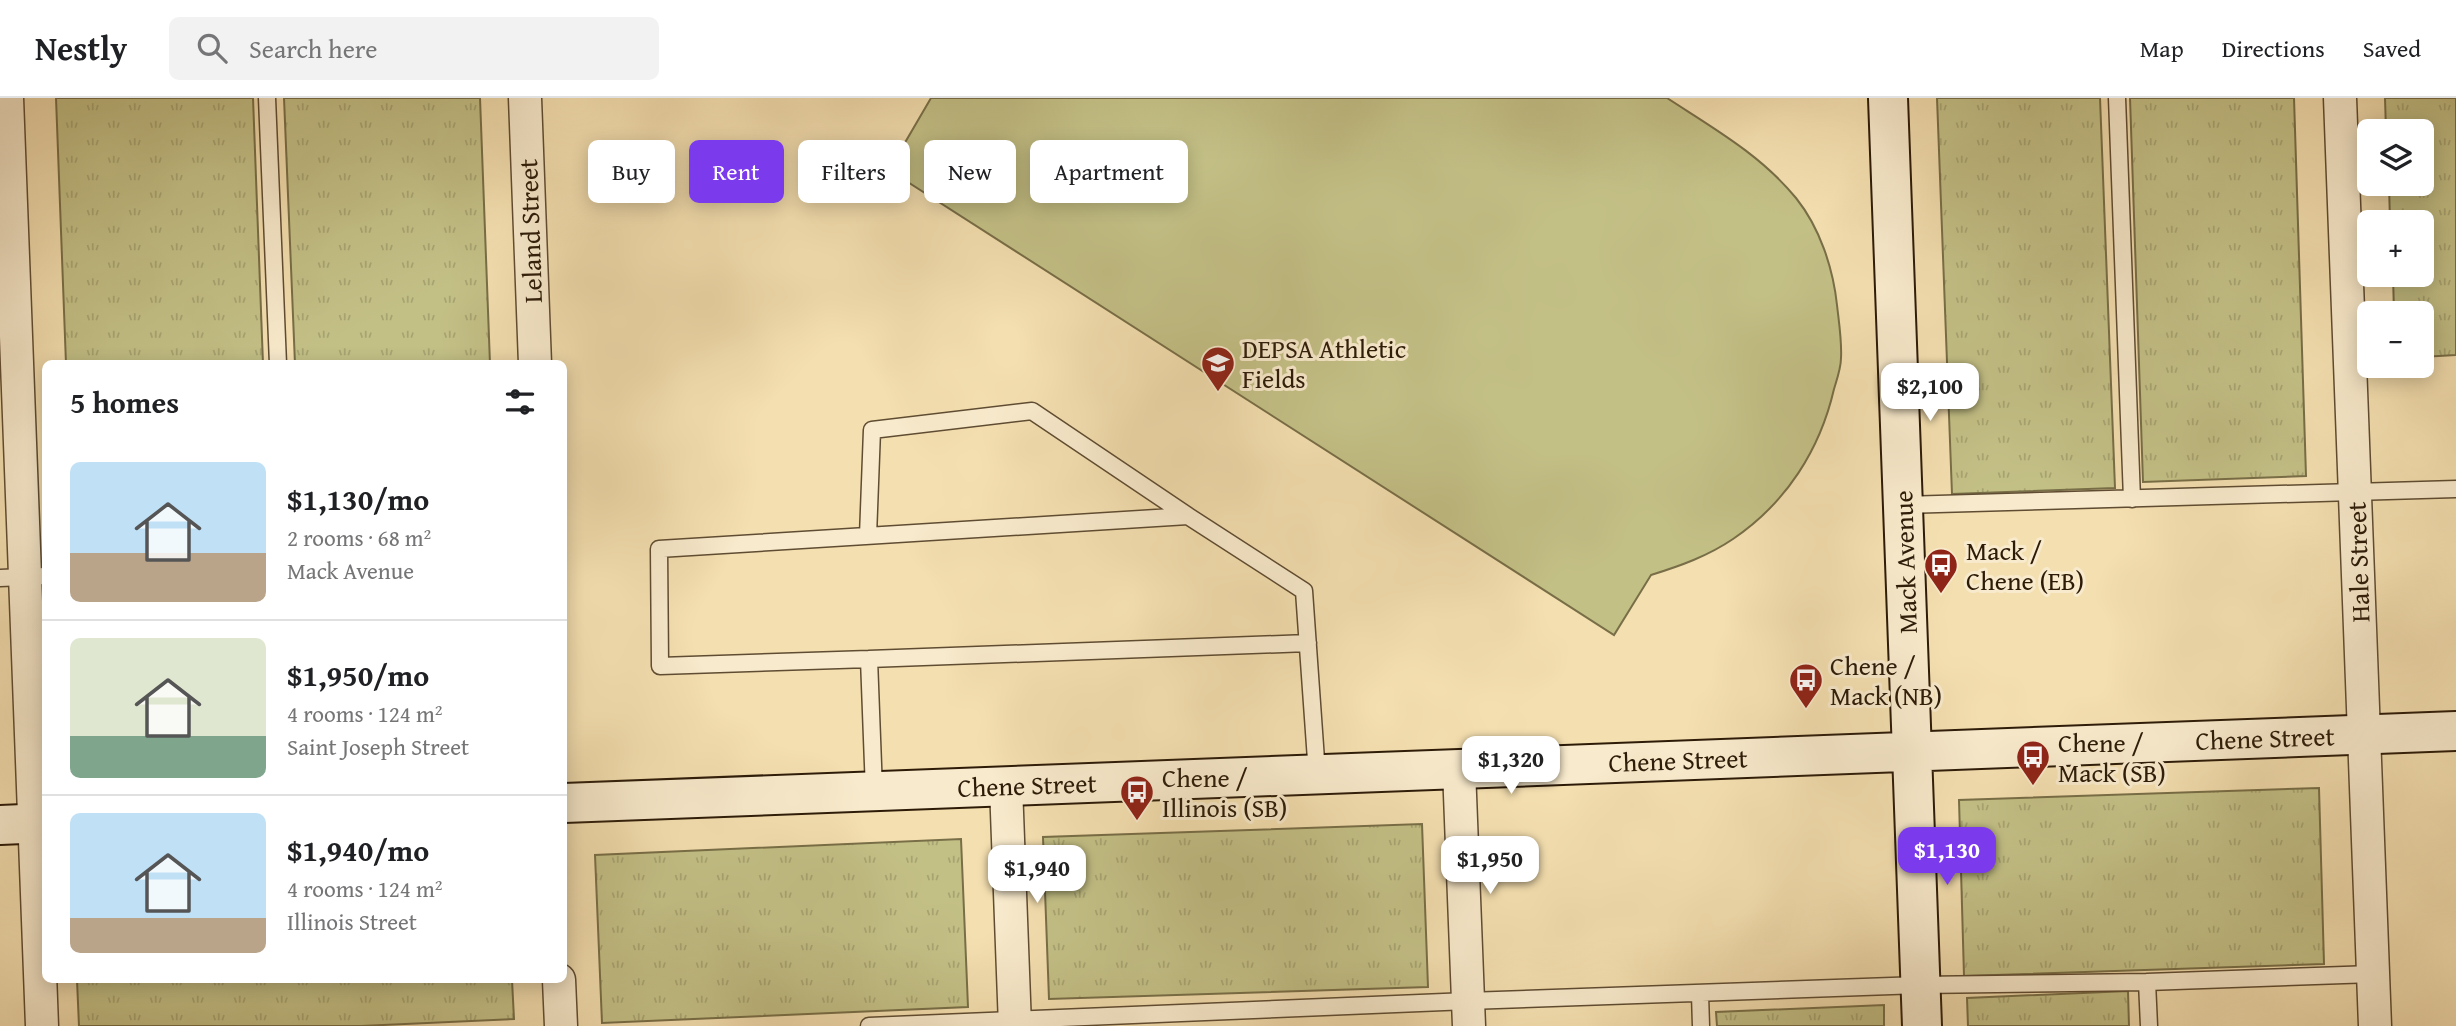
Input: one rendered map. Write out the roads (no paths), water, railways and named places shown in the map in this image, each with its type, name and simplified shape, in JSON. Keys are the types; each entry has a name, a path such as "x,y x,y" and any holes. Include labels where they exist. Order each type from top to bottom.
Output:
{"street":[{"path":"7,98 23,577 26,824 42,1026"},
{"name":"Leland Street","path":"525,98 535,360"},
{"name":"Mack Avenue","path":"1888,98 1922,1026"},
{"name":"Hale Street","path":"2340,98 2375,1026"},
{"name":"Chene Street","path":"567,803 2456,731"},
{"path":"1459,769 1468,1013"},
{"path":"1006,786 1015,1023"},
{"path":"559,983 561,1026"}],"lane":[{"path":"267,98 278,360"},
{"path":"2117,98 2132,499"},
{"path":"868,536 872,430 1032,411 1304,591 1317,774"},
{"path":"1903,505 2456,489"},
{"path":"1188,516 659,548 660,666 1308,643"},
{"path":"869,659 874,791"},
{"path":"869,1026 1468,1013 1700,993 2373,974"},
{"path":"2147,982 2149,1026"},
{"path":"1700,993 1701,1026"}],"place":[{"name":"DEPSA Athletic Fields","path":"1218,393"},
{"name":"Mack / Chene (EB)","path":"1941,595"},
{"name":"Chene / Mack (NB)","path":"1806,710"},
{"name":"Chene / Mack (SB)","path":"2033,787"},
{"name":"Chene / Illinois (SB)","path":"1137,822"}]}
